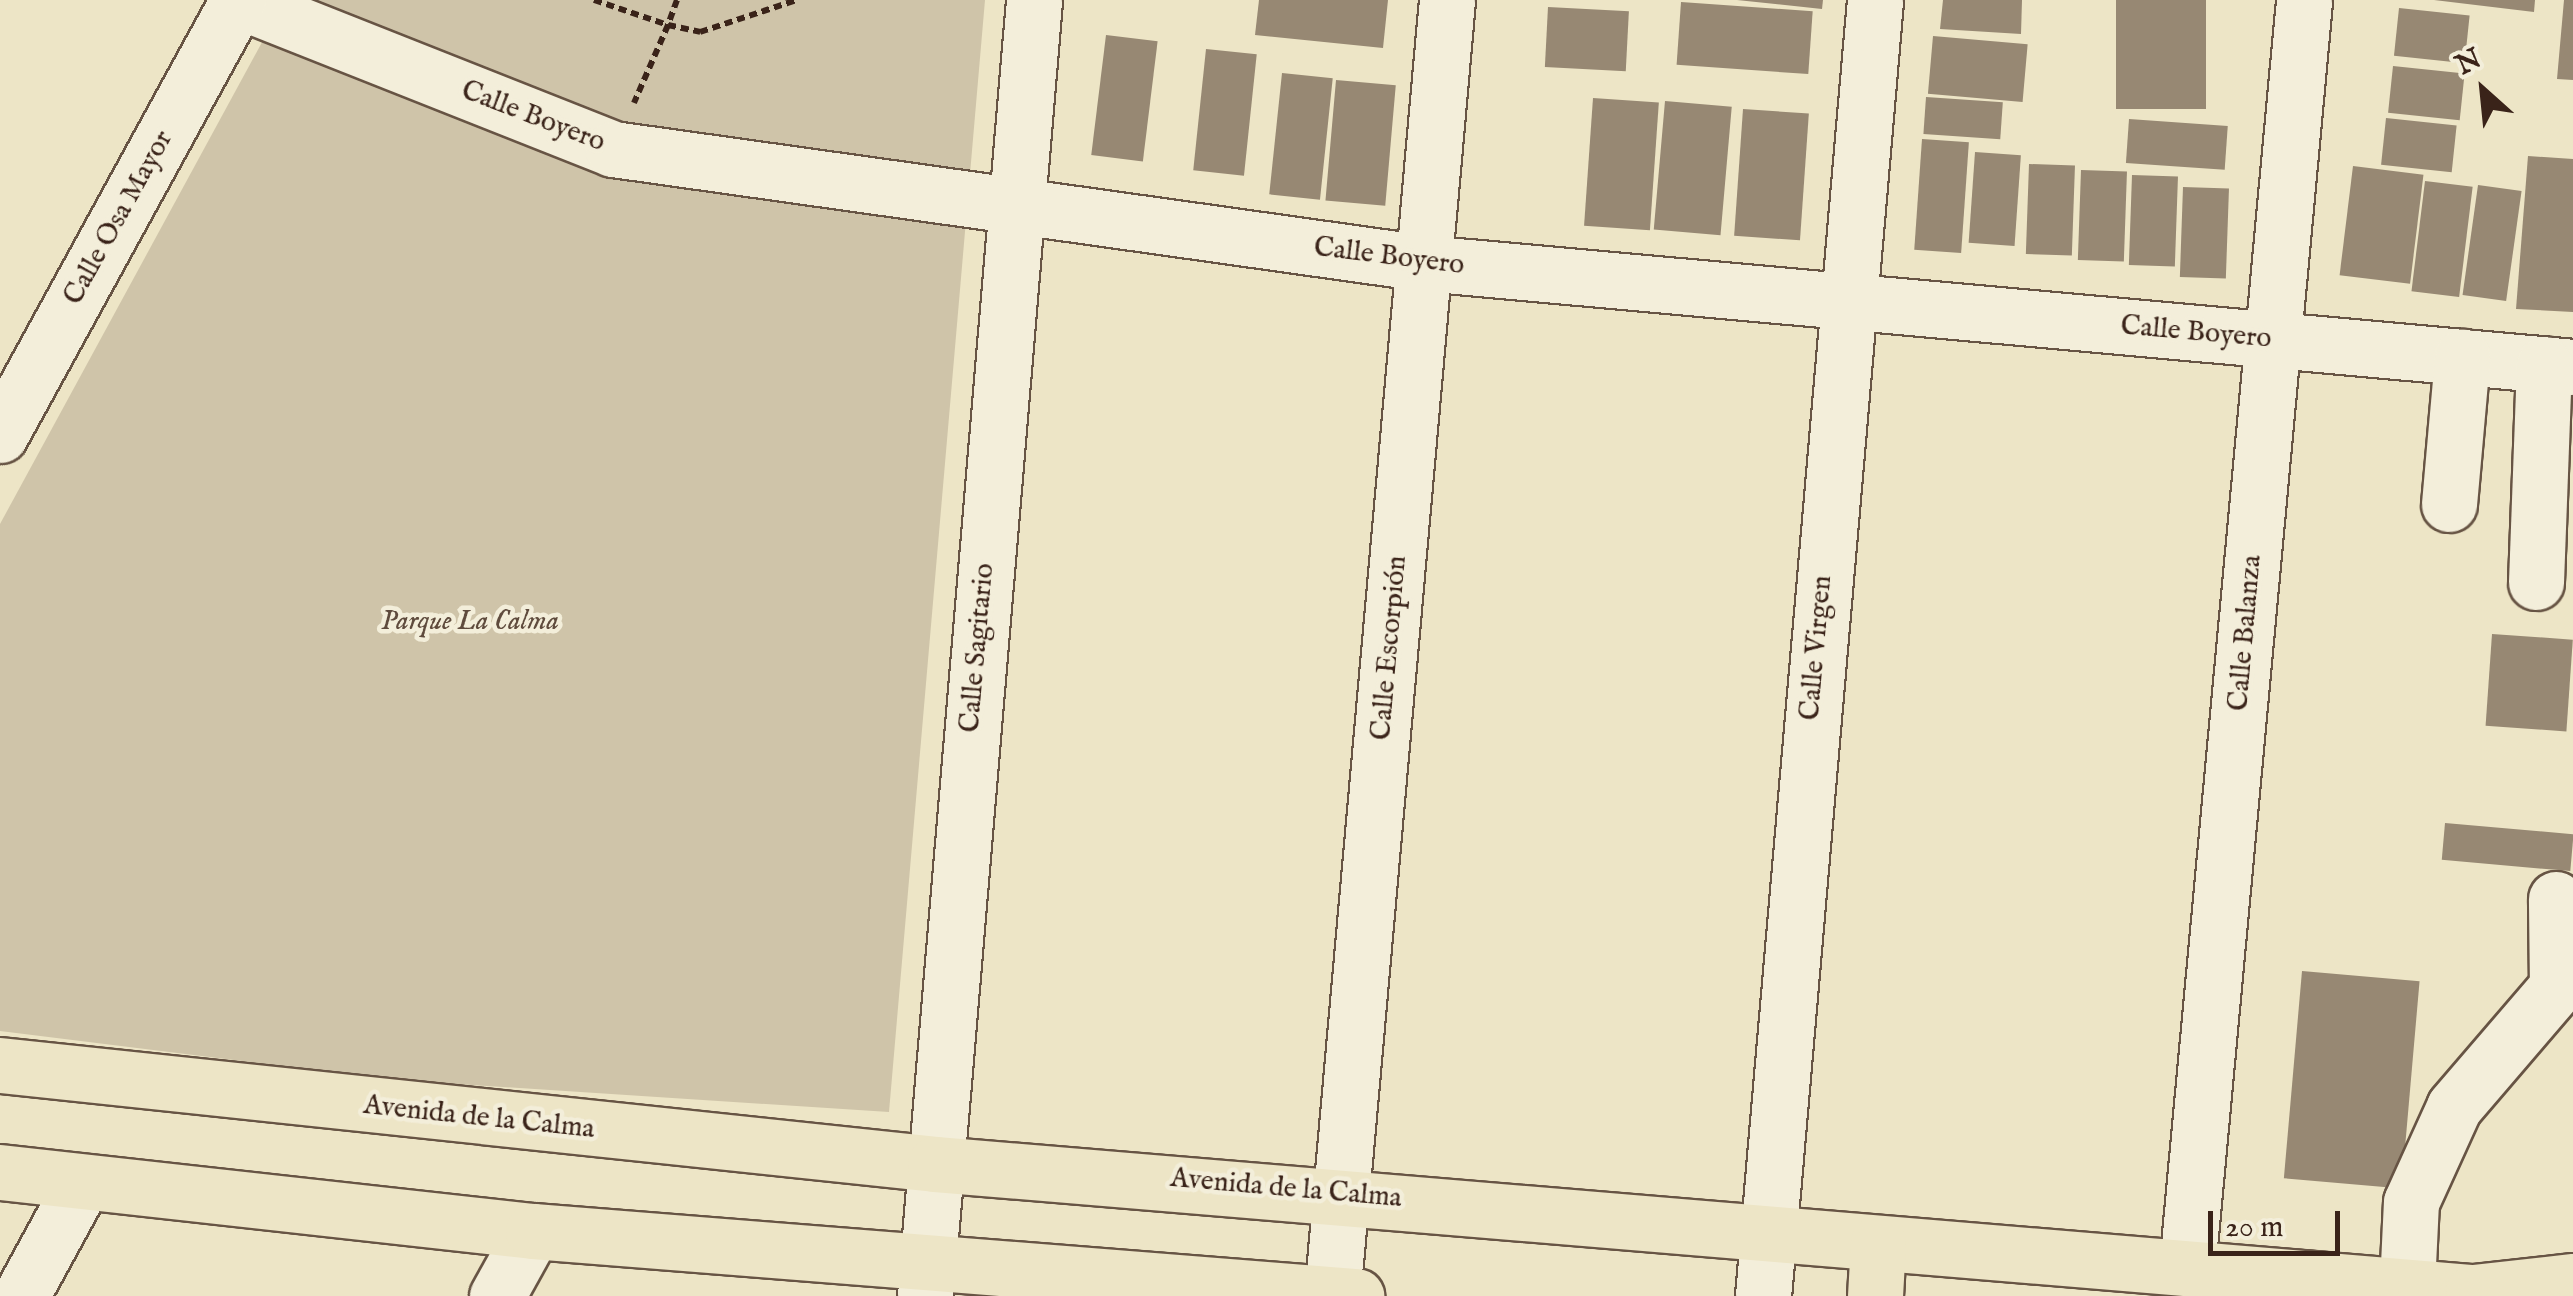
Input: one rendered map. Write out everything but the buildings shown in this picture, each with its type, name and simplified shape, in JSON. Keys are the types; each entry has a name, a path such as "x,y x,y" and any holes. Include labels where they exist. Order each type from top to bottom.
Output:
{"main road":[{"name":"Avenida de la Calma","path":"0,1065 935,1164 1342,1193 1768,1230 1876,1270 2187,1267 2473,1292 2573,1281"},
{"path":"0,1172 81,1186 533,1230 926,1279 1340,1295"}],"street":[{"name":"Calle Boyero","path":"238,0 613,149 1424,263 2558,366"},
{"name":"Calle Osa Mayor","path":"0,435 238,0"},
{"name":"Calle Sagitario","path":"926,1279 1034,0"},
{"name":"Calle Escorpión","path":"1340,1295 1342,1193 1447,0"},
{"name":"Calle Virgen","path":"1762,1296 1875,0"},
{"name":"Calle Balanza","path":"2187,1267 2304,0"},
{"path":"2449,504 2462,357"},
{"path":"2536,582 2558,366"},
{"path":"2406,1286 2411,1202 2454,1107 2558,987 2556,899"},
{"path":"20,1296 81,1186"},
{"path":"496,1296 533,1230"}],"path":[{"path":"594,0 668,26 725,29 797,0"},
{"path":"613,149 677,0"}],"green space":[{"name":"Parque La Calma","path":"285,0 985,0 889,1112 395,1080 0,1031 0,524"}]}
